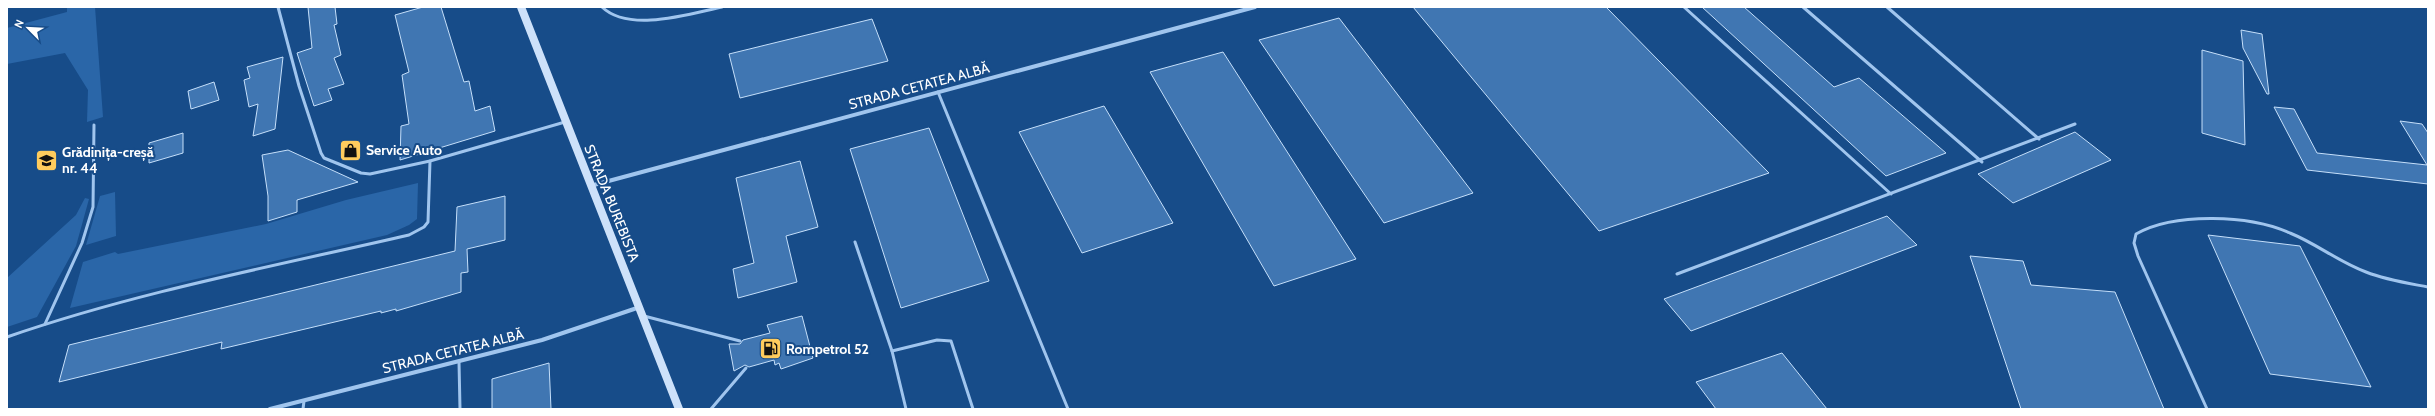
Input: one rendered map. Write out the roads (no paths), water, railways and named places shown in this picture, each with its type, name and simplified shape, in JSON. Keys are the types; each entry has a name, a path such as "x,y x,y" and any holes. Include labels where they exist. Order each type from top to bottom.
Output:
{"main road":[{"name":"STRADA BUREBISTA","path":"521,7 590,186 644,316 679,409"}],"street":[{"name":"STRADA CETATEA ALBĂ","path":"590,186 1255,7"},
{"name":"STRADA CETATEA ALBĂ","path":"270,409 367,383 459,362 542,340 640,307"}],"lane":[{"path":"278,7 299,86 321,153 324,158 361,173 370,174 430,161 565,122"},
{"path":"602,7 610,16 625,20 648,20 722,7"},
{"path":"1684,7 1891,194"},
{"path":"1803,7 1982,162"},
{"path":"1887,7 2039,139"},
{"path":"938,92 1068,409"},
{"path":"1677,274 1891,194 1982,162 2075,124"},
{"path":"45,324 82,243 93,207 94,125"},
{"path":"7,337 45,324 157,294 384,242 418,231 428,222 430,161"},
{"path":"2207,409 2138,256 2134,243 2136,234 2144,227 2194,219 2258,224 2278,228 2304,239 2334,258 2365,272 2388,279 2428,287"},
{"path":"855,242 892,351 906,409"},
{"path":"644,316 740,341"},
{"path":"892,351 937,340 951,341 973,409"},
{"path":"459,362 460,409"},
{"path":"711,409 746,368"},
{"path":"303,409 304,401"}],"place":[{"name":"Service Auto","path":"350,150"},
{"name":"Grădinița-creșă nr. 44","path":"46,160"},
{"name":"Rompetrol 52","path":"771,349"}]}
